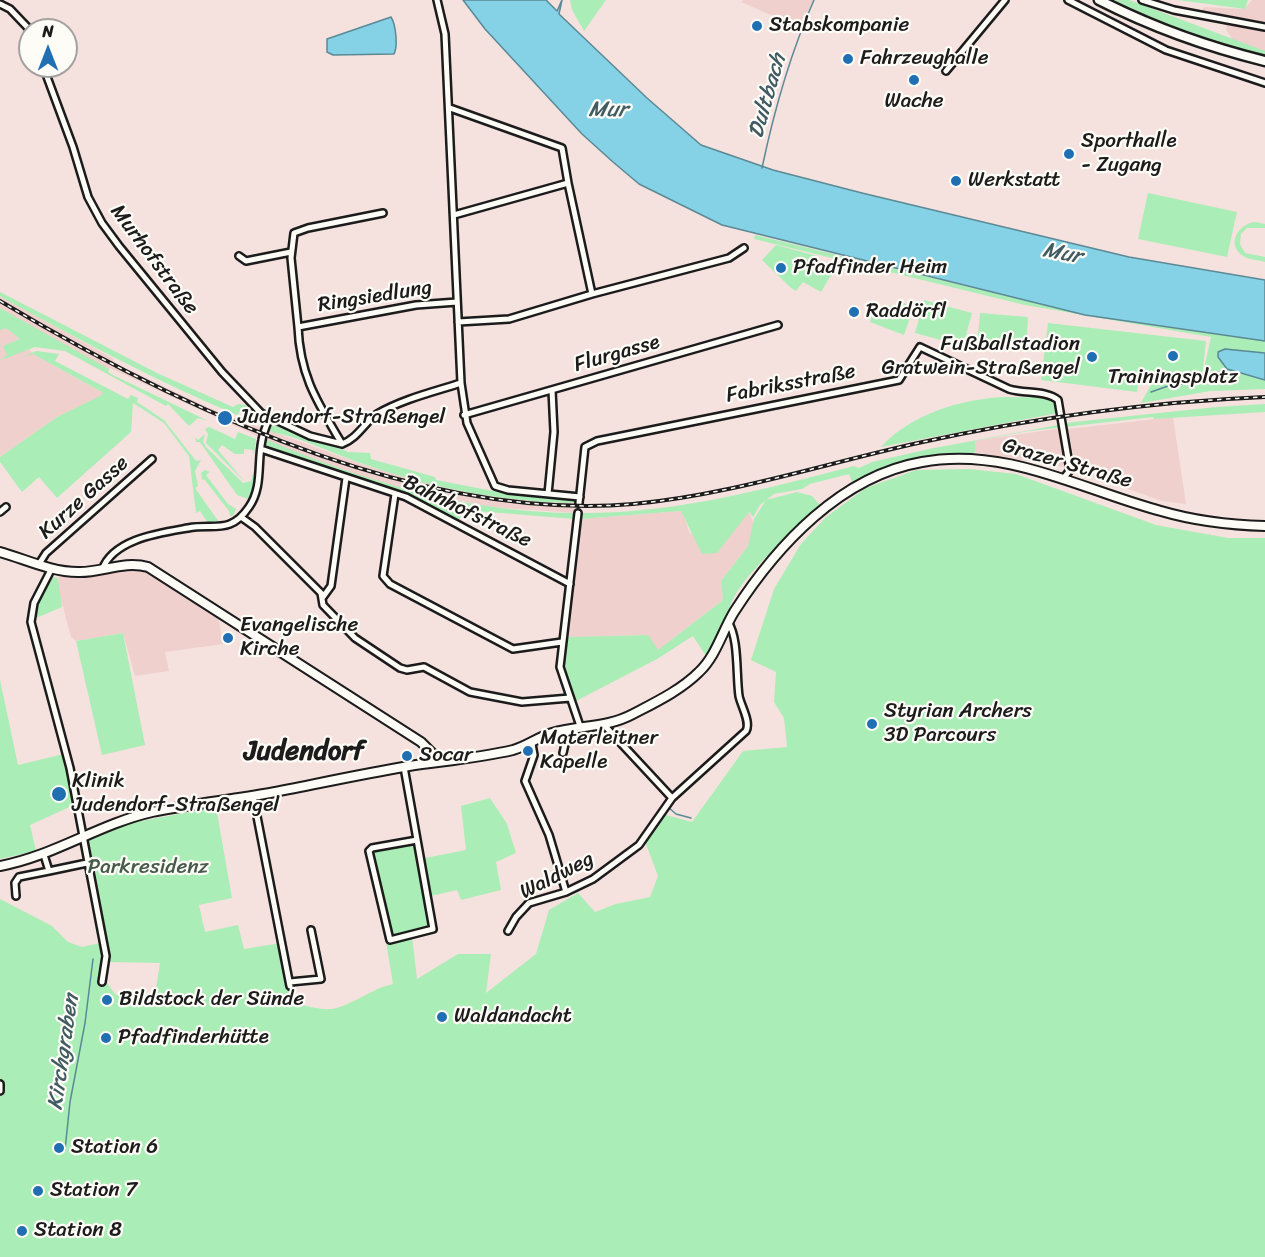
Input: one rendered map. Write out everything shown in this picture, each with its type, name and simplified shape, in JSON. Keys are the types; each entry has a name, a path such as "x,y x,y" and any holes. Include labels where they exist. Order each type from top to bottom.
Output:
{"main road":[{"path":"1099,0 1143,21 1188,38 1265,62"},
{"name":"Grazer Straße","path":"0,866 44,855 122,819 404,767 501,753 532,744 554,733 605,726 656,702 692,678 709,660 728,621 767,565 792,537 855,487 889,471 917,462 963,458 1014,465 1183,517 1223,524 1265,526"},
{"path":"0,552 52,568 78,572 132,564 152,569 422,742 440,761"}],"street":[{"name":"Ringsiedlung","path":"437,0 445,34 450,108 457,302 464,414 495,486 504,490 548,494"},
{"path":"946,71 1005,0"},
{"path":"1068,0 1166,50 1265,83"},
{"path":"1142,0 1174,10 1265,27"},
{"path":"0,4 10,9 19,18"},
{"name":"Murhofstraße","path":"47,78 88,196 102,223 222,372 242,395 269,418"},
{"path":"450,108 562,148 592,294"},
{"path":"454,215 568,183"},
{"path":"239,256 246,261 291,252 294,233 308,228 383,213"},
{"path":"458,322 509,319 592,294 729,258 744,248"},
{"name":"Ringsiedlung","path":"291,252 299,344 313,394 321,412 342,444"},
{"name":"Ringsiedlung","path":"298,327 416,305 457,302"},
{"name":"Flurgasse","path":"464,414 778,325"},
{"name":"Fabriksstraße","path":"548,494 579,500 585,447 597,441 899,380 920,347 1009,389 1024,394 1052,394 1061,406 1070,470 1063,479"},
{"path":"102,570 110,553 128,543 188,528 224,527 241,517 256,493 261,449 269,418 323,441 342,444 352,439 372,417 389,408 461,383"},
{"path":"548,494 554,432 552,390"},
{"name":"Bahnhofstraße","path":"261,449 395,494 450,519 570,584"},
{"name":"Kurze Gasse","path":"39,564 46,553 153,459"},
{"path":"346,478 332,586 323,597 323,605 355,639 400,668 406,670 424,667 470,692 522,702 570,698"},
{"path":"395,494 383,576 390,584 513,649 562,642"},
{"path":"0,512 6,507"},
{"path":"578,513 560,673 581,729"},
{"path":"241,517 255,527 323,597"},
{"path":"52,568 34,603 31,622 69,764 106,956 102,982"},
{"name":"Waldweg","path":"508,931 516,917 529,903 566,892 592,879 639,846 672,798 748,728 742,709 733,636 728,621"},
{"path":"605,726 672,798"},
{"path":"563,753 568,731"},
{"path":"532,744 534,755 525,781 549,835 566,892"},
{"path":"404,767 433,929 390,940 369,851 372,848 417,840"},
{"path":"253,796 290,984 321,979 311,930"},
{"path":"44,855 49,871"},
{"path":"16,896 15,883 19,877 87,863"},
{"path":"0,1084 0,1091"}],"shaded area":[{"path":"743,0 813,0 800,28 741,2"},
{"path":"1252,0 1265,0 1265,53 1234,42 1226,30 1227,19 1200,12 1204,7 1244,9"},
{"path":"0,296 114,359 113,362 207,407 261,428 257,436 110,368 107,372 0,310"},
{"path":"0,322 21,339 33,354 102,392 102,396 57,417 0,457"},
{"path":"1173,417 1186,504 1162,501 1077,471 1068,429"},
{"path":"1062,428 1066,461 1063,467 975,452 975,441"},
{"path":"268,430 367,466 431,484 472,493 576,503 575,513 491,507 416,492 336,468 274,444 264,439"},
{"path":"682,511 690,534 749,512 754,524 748,546 721,581 723,600 658,650 647,635 569,637 581,519"},
{"path":"137,564 218,616 223,644 165,652 169,671 135,676 123,633 76,641 71,637 60,596 58,574"}],"green space":[{"path":"570,0 606,0 584,31 572,10"},
{"path":"1114,0 1129,0 1265,51 1265,55 1257,55 1184,31"},
{"path":"1178,0 1248,0 1245,9"},
{"path":"1148,193 1237,212 1227,257 1138,239"},
{"path":"1255,222 1265,224 1265,228 1247,228 1241,234 1240,244 1245,253 1265,257 1265,262 1245,257 1236,248 1235,242 1239,231"},
{"path":"755,235 1085,315 1265,341 1265,389 1211,391 1141,403 1155,377 1199,378 1140,370 1137,392 1041,380 1048,323 1206,341 1202,378 1211,337 1025,305 754,239"},
{"path":"776,245 817,256 815,264 834,270 821,292 803,282 796,291 762,260"},
{"path":"0,292 157,373 233,407 238,404 246,405 254,412 252,418 240,411 237,415 121,361 8,301 0,296"},
{"path":"924,300 972,313 963,346 915,333"},
{"path":"903,303 914,306 904,335 870,322 874,309"},
{"path":"0,308 109,369 108,372 113,375 208,421 198,418 189,426 168,404 166,406 65,351 35,347 1,360 7,355 3,346 20,339 6,328 0,330"},
{"path":"980,313 1028,317 1026,351 977,347"},
{"path":"36,351 59,354 55,361 128,399 131,395 138,398 137,402 164,420 196,461 201,460 195,471 198,486 195,488 219,522 208,523 200,511 196,513 189,456 164,423 133,403 131,432 57,498 39,477 22,492 0,462 0,457 57,417 102,395 102,392 33,354 23,357"},
{"path":"1051,397 1058,413 881,447 907,425 939,410 990,398"},
{"path":"1265,404 1265,412 1154,419 1153,417 1029,431 975,441 975,452 970,455 914,461 853,484 849,474 810,484 802,489 774,494 760,505 753,517 749,512 717,553 702,554 681,511 581,519 580,513 685,505 854,466 859,468 872,462 929,449 1074,422"},
{"path":"271,426 333,445 348,452 370,453 371,459 435,477 436,480 493,491 575,499 578,503 497,497 417,481 267,430"},
{"path":"209,427 235,439 238,432 256,439 254,454 253,450 244,449 244,454 235,454 222,445 218,450 245,482 206,443 208,434 205,429"},
{"path":"205,434 203,441 206,447 243,483 251,481 256,463 253,488 248,499 237,495 200,442 196,442 195,437 198,440"},
{"path":"265,439 340,468 417,492 496,507 536,512 577,513 575,519 464,510 459,520 419,499 270,449 265,445"},
{"name":"Parkresidenz","path":"969,469 1016,474 1156,525 1228,538 1265,538 1265,1257 0,1257 0,899 52,926 68,942 82,947 104,942 88,840 125,824 216,807 232,898 199,905 205,932 238,925 244,949 281,943 297,1004 323,1009 338,1008 377,989 393,984 371,852 416,841 420,859 466,850 461,806 490,798 507,824 516,853 496,862 501,890 461,900 457,890 431,896 437,931 412,937 417,979 458,954 491,954 486,993 536,954 549,910 578,893 595,912 616,904 650,897 658,876 646,844 659,813 692,822 743,751 787,747 784,718 774,702 776,672 751,660 774,589 801,544 826,517 866,488 916,470","holes":["109,962 160,963 154,1000 143,1005 115,994 105,980"]},
{"path":"205,470 210,472 206,475 228,504 236,509 233,516 230,516 229,511 204,479 202,480 201,473"},
{"path":"797,492 812,496 821,506 757,566 736,593 706,656 693,636 657,659 576,701 562,673 566,639 569,637 648,635 658,650 723,600 721,581 748,546 754,519 766,500"},
{"path":"53,577 58,578 62,607 34,619 38,598"},
{"path":"123,633 145,745 102,755 76,641"},
{"path":"0,680 18,765 64,754 74,805 30,825 36,851 0,859"}],"water":[{"name":"Mur","path":"463,0 546,0 557,11 562,0 559,14 647,98 701,145 773,170 1129,257 1265,280 1265,341 1085,315 722,225 639,184 613,162 582,134 485,29"},
{"path":"391,17 396,36 394,54 333,55 327,52 327,39"},
{"path":"1225,349 1265,353 1265,380 1227,369 1218,357 1218,352"}],"waterway":[{"name":"Dultbach","path":"762,168 784,83 797,41 814,0"},
{"path":"1151,392 1168,386 1198,382 1226,369"},
{"path":"668,807 676,814 691,818"},
{"name":"Kirchgraben","path":"65,1150 70,1102 85,1023 93,959"}],"railway":[{"path":"0,301 144,380 223,417 304,449 386,476 469,495 552,505 633,504 669,500 741,486 918,443 1004,426 1134,407 1265,397"}],"place":[{"name":"Stabskompanie","path":"757,26"},
{"name":"Fahrzeughalle","path":"848,59"},
{"name":"Wache","path":"914,80"},
{"name":"Sporthalle - Zugang","path":"1069,154"},
{"name":"Werkstatt","path":"956,181"},
{"name":"Pfadfinder Heim","path":"781,268"},
{"name":"Raddörfl","path":"854,312"},
{"name":"Trainingsplatz","path":"1173,356"},
{"name":"Fußballstadion Gratwein-Straßengel","path":"1092,357"},
{"name":"Judendorf-Straßengel","path":"225,418"},
{"name":"Evangelische Kirche","path":"228,638"},
{"name":"Styrian Archers 3D Parcours","path":"872,724"},
{"name":"Materleitner Kapelle","path":"528,751"},
{"name":"Socar","path":"407,756"},
{"name":"Klinik Judendorf-Straßengel","path":"59,794"},
{"name":"Bildstock der Sünde","path":"107,1000"},
{"name":"Waldandacht","path":"442,1017"},
{"name":"Pfadfinderhütte","path":"106,1038"},
{"name":"Station 6","path":"59,1148"},
{"name":"Station 7","path":"38,1191"},
{"name":"Station 8","path":"22,1231"}],"district":[{"name":"Judendorf","path":"304,752"}]}
